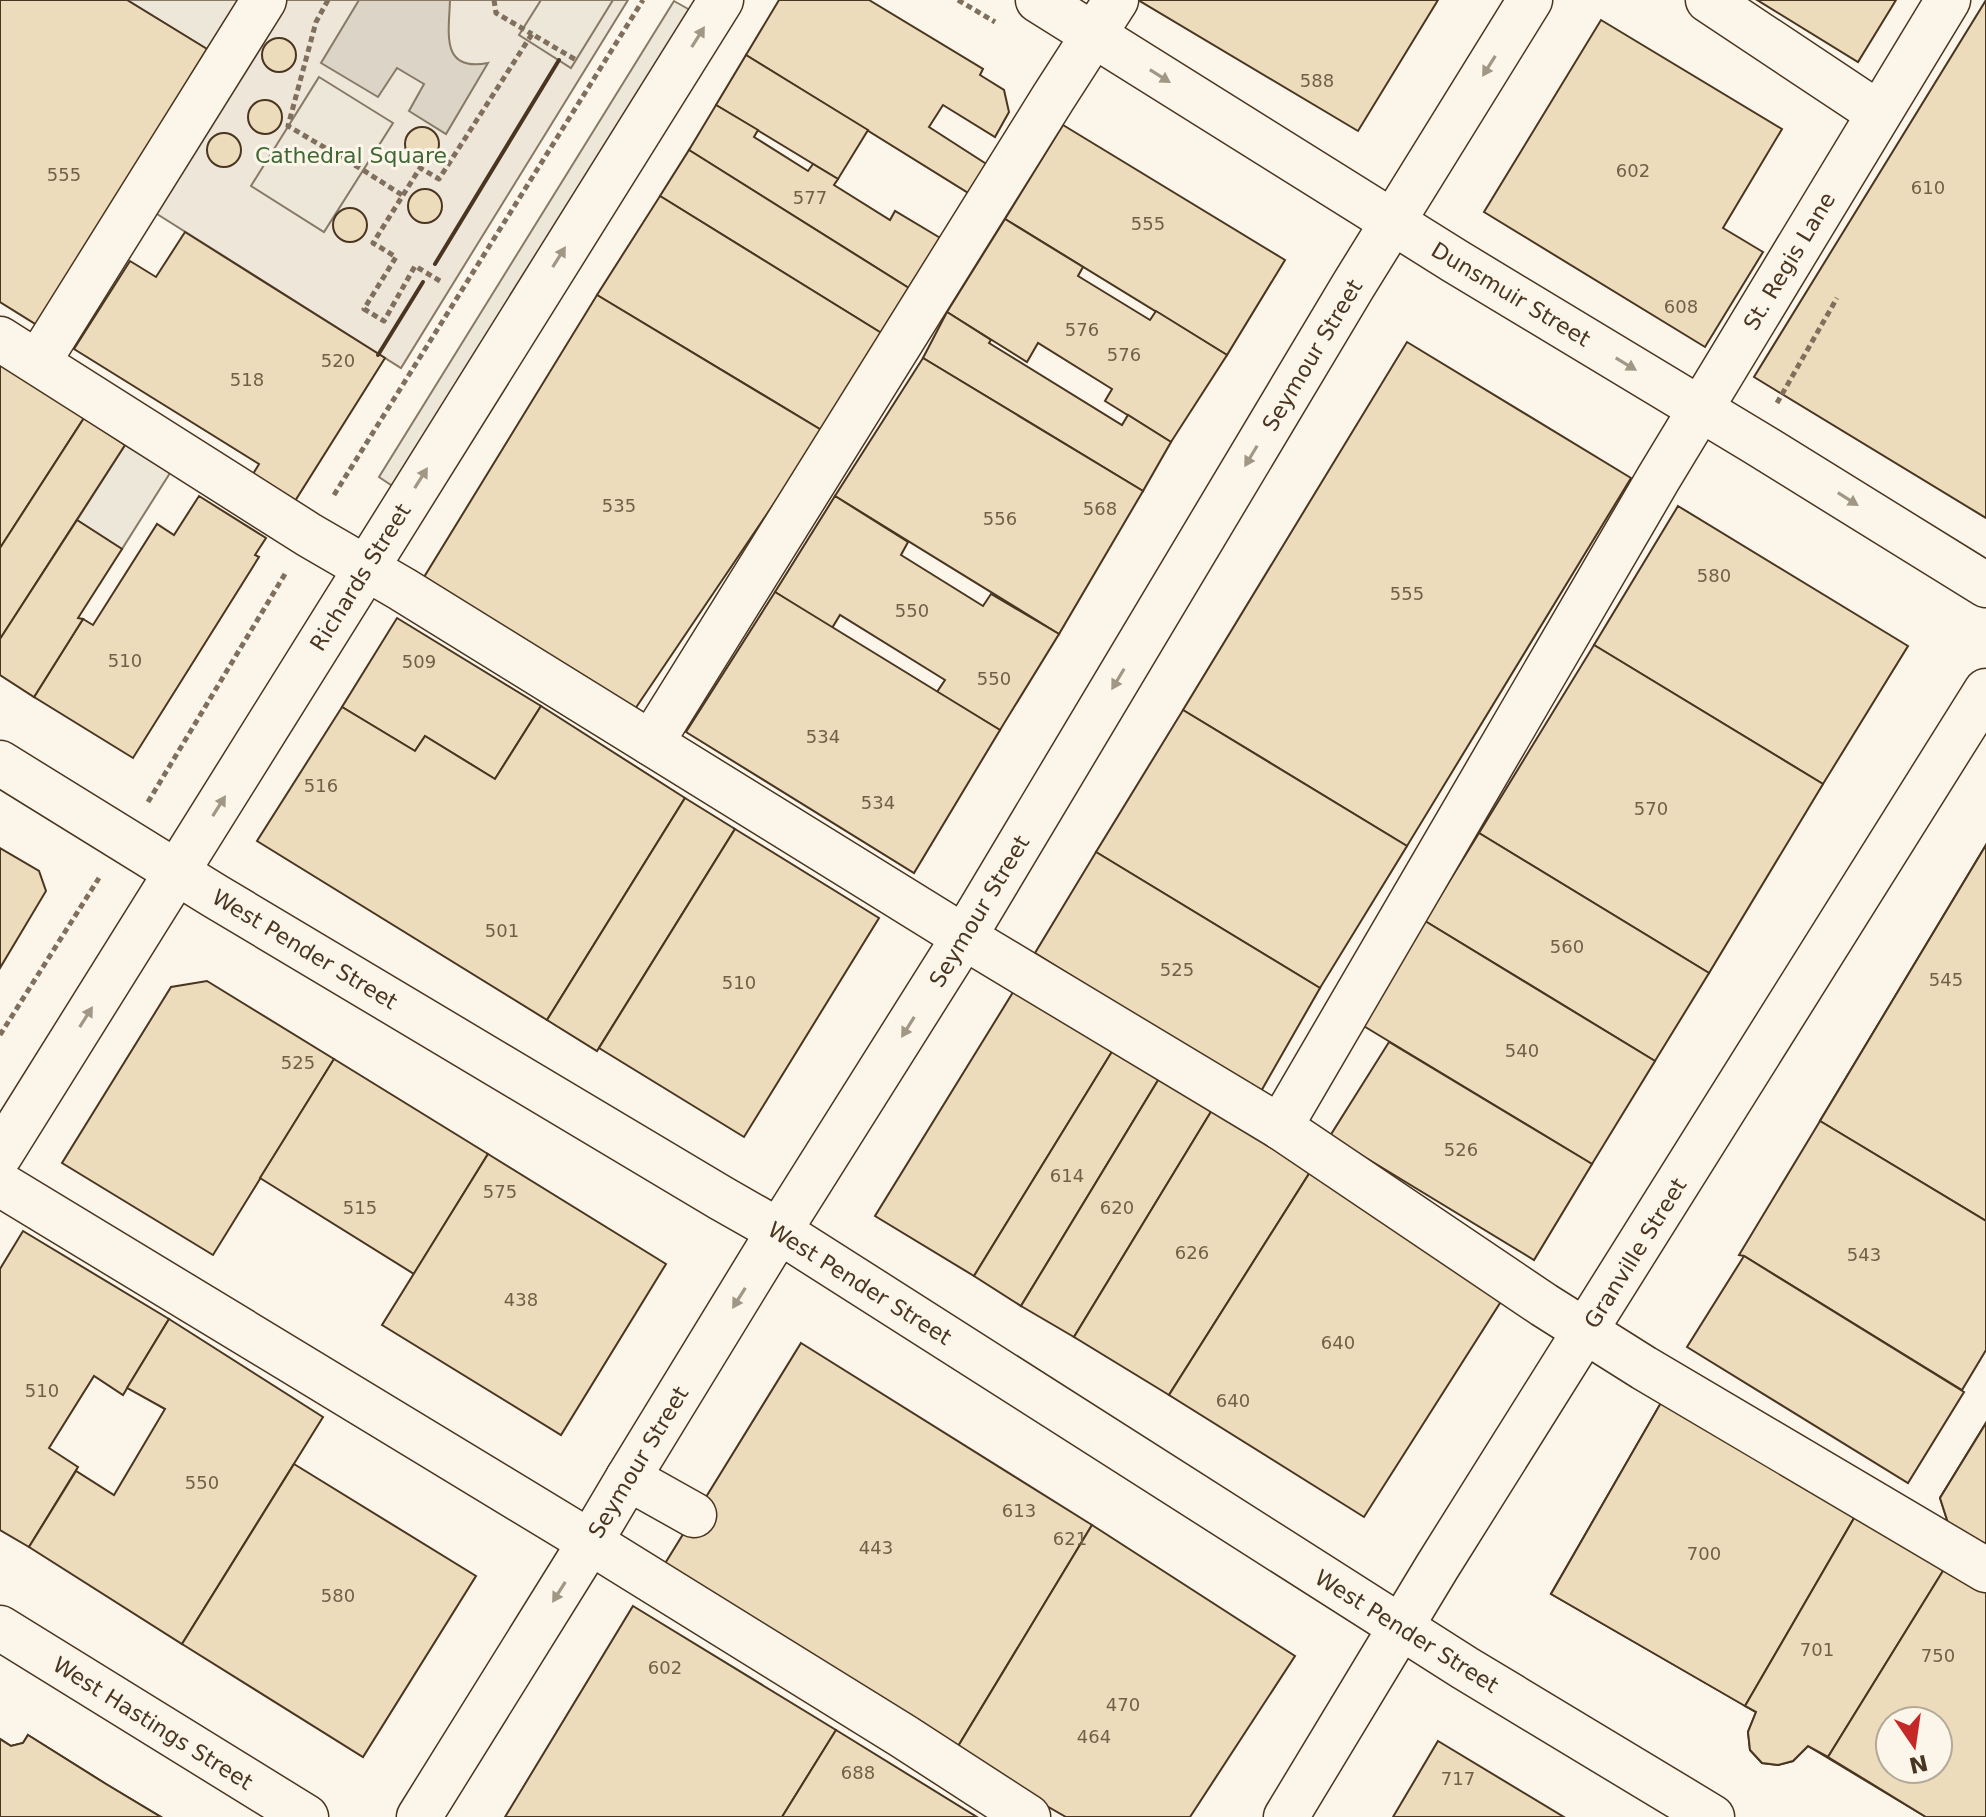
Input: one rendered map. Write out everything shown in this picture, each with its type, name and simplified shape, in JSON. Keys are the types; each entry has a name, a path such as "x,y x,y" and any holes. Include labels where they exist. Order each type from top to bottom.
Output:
{"main road":[{"path":"38,362 264,0"},
{"name":"Richards Street","path":"0,1155 721,0"},
{"name":"Dunsmuir Street","path":"1038,0 1105,18 1392,221 1986,585"},
{"name":"Seymour Street","path":"419,1817 779,1231 964,937 1392,221 1530,0"},
{"path":"1708,0 1878,113"},
{"name":"St. Regis Lane","path":"1280,1127 1658,479 1948,0"},
{"path":"651,743 1105,18"},
{"path":"0,339 309,535 1280,1127 1544,1305 1644,1368 1986,1570"},
{"name":"Granville Street","path":"1286,1817 1401,1627 1986,691"},
{"name":"West Pender Street","path":"0,763 779,1231 1485,1680 1712,1817"},
{"path":"0,1184 590,1542 1028,1817"},
{"path":"628,1478 694,1515"},
{"name":"West Hastings Street","path":"0,1628 306,1817"}],"path":[{"path":"328,0 316,22 288,126 402,195"},
{"path":"494,0 496,13 576,60"},
{"path":"329,503 643,0"},
{"path":"440,281 415,266 384,321 364,309 396,257 373,243 402,195 420,168 439,179 532,34"},
{"path":"1783,393 1837,298"},
{"path":"159,784 290,565"},
{"path":"0,1035 89,895"}],"green space":[{"name":"Cathedral Square","path":"264,0 628,0 401,368 138,202"}],"shaded area":[{"path":"127,0 238,0 207,49"},
{"path":"359,0 450,0 449,37 455,56 462,62 488,63 446,134 409,111 424,84 397,68 378,97 321,63"},
{"path":"541,0 613,0 571,68 519,35"},
{"path":"674,1 690,10 394,487 379,477"},
{"path":"319,77 393,123 324,232 251,186"},
{"path":"125,445 170,473 122,549 77,520"}],"building":[{"path":"0,0 127,0 207,49 37,325 0,302"},
{"path":"779,0 869,0 983,69 980,75 1004,90 1009,112 995,137 943,105 929,127 988,165 970,194 746,55"},
{"path":"1138,0 1438,0 1358,131"},
{"path":"1757,0 1896,0 1858,62"},
{"path":"1986,0 1986,518 1754,377"},
{"path":"1601,20 1782,129 1723,228 1763,252 1705,347 1484,212"},
{"path":"279,38 291,43 296,55 291,67 279,72 267,67 262,55 267,43"},
{"path":"746,55 868,130 838,179 716,105"},
{"path":"265,100 277,105 282,117 277,129 265,134 253,129 248,117 253,105"},
{"path":"716,105 758,130 754,137 808,171 813,164 838,179 834,185 890,220 895,211 942,239 912,290 689,150"},
{"path":"1063,125 1285,260 1227,355 1005,219"},
{"path":"422,127 434,132 439,144 434,156 422,161 410,156 405,144 410,132"},
{"path":"224,133 236,138 241,150 236,162 224,167 212,162 207,150 212,138"},
{"path":"689,150 912,290 883,334 660,196"},
{"path":"425,189 437,194 442,206 437,218 425,223 413,218 408,206 413,194"},
{"path":"660,196 883,334 823,431 597,295"},
{"path":"350,208 362,213 367,225 362,237 350,242 338,237 333,225 338,213"},
{"path":"1005,219 1083,267 1078,276 1150,320 1156,311 1227,355 1171,442 1105,401 1112,389 1038,343 1027,362 947,312"},
{"path":"185,232 385,358 295,501 253,474 259,464 74,349 130,261 156,277"},
{"path":"597,295 823,431 633,712 421,582"},
{"path":"947,312 991,340 989,343 1122,425 1128,415 1171,442 1143,491 923,358"},
{"path":"1407,342 1631,478 1407,846 1183,710"},
{"path":"923,358 1143,491 1059,634 835,496"},
{"path":"0,364 84,418 0,548"},
{"path":"84,418 125,445 0,639 0,548"},
{"path":"199,496 266,538 255,555 259,557 133,758 34,697 83,619 93,625 157,524 174,535"},
{"path":"835,496 908,542 901,555 983,606 991,594 1059,634 1000,730 937,692 945,680 840,615 832,628 775,592"},
{"path":"1678,506 1908,646 1823,784 1594,645"},
{"path":"77,520 122,549 78,618 83,619 34,697 0,675 0,639"},
{"path":"775,592 1000,730 914,873 686,732"},
{"path":"397,618 541,706 495,779 425,736 415,751 342,707"},
{"path":"1594,645 1823,784 1709,973 1479,833"},
{"path":"541,706 685,798 547,1020 257,841 342,707 415,751 425,736 495,779"},
{"path":"1183,710 1407,846 1320,988 1096,852"},
{"path":"685,798 735,829 597,1051 547,1020"},
{"path":"735,829 879,918 744,1137 599,1048"},
{"path":"1479,833 1709,973 1655,1061 1425,921"},
{"path":"1986,845 1986,1221 1820,1121"},
{"path":"1986,845 1986,1221 1820,1121"},
{"path":"0,848 39,871 46,891 0,968"},
{"path":"1096,852 1320,988 1260,1093 1035,953"},
{"path":"1425,921 1655,1061 1592,1164 1362,1025"},
{"path":"207,981 334,1059 213,1255 62,1163 171,987"},
{"path":"1015,989 1113,1050 974,1276 875,1216"},
{"path":"1389,1042 1592,1164 1534,1260 1330,1136"},
{"path":"1113,1050 1160,1077 1021,1306 974,1276"},
{"path":"334,1059 488,1154 414,1274 260,1178"},
{"path":"1160,1077 1212,1110 1074,1337 1021,1306"},
{"path":"1212,1110 1312,1169 1169,1395 1074,1337"},
{"path":"1820,1121 1986,1221 1986,1350 1962,1390 1739,1255"},
{"path":"488,1154 666,1264 561,1435 382,1325"},
{"path":"1312,1169 1507,1292 1364,1517 1169,1395"},
{"path":"23,1231 169,1319 123,1395 94,1376 49,1448 78,1467 29,1547 0,1530 0,1269"},
{"path":"1744,1256 1964,1392 1908,1483 1687,1347"},
{"path":"169,1319 323,1417 182,1644 29,1547 76,1471 114,1495 165,1409 127,1388"},
{"path":"801,1343 1092,1525 954,1753 661,1570"},
{"path":"1662,1401 1986,1590 1986,1817 1926,1817 1808,1746 1793,1761 1778,1765 1762,1763 1750,1750 1748,1732 1756,1712 1551,1594"},
{"path":"1662,1401 1857,1513 1745,1706 1551,1594"},
{"path":"1986,1423 1986,1548 1949,1526 1940,1498"},
{"path":"1986,1423 1986,1548 1949,1526 1940,1498"},
{"path":"294,1464 476,1576 363,1757 182,1644"},
{"path":"1857,1513 1946,1566 1828,1757 1808,1746 1793,1761 1778,1765 1762,1763 1750,1750 1748,1732 1756,1712 1745,1706"},
{"path":"1092,1525 1295,1656 1190,1817 1066,1817 954,1753"},
{"path":"1946,1566 1986,1590 1986,1817 1926,1817 1828,1757"},
{"path":"633,1606 836,1730 782,1817 505,1817"},
{"path":"836,1730 977,1817 782,1817"},
{"path":"28,1735 161,1817 0,1817 0,1739 11,1746 23,1743"},
{"path":"28,1735 161,1817 0,1817 0,1739 11,1746 23,1743"},
{"path":"1438,1741 1564,1817 1393,1817"}],"wall":[{"path":"435,264 559,60"},
{"path":"378,355 423,282"}]}
